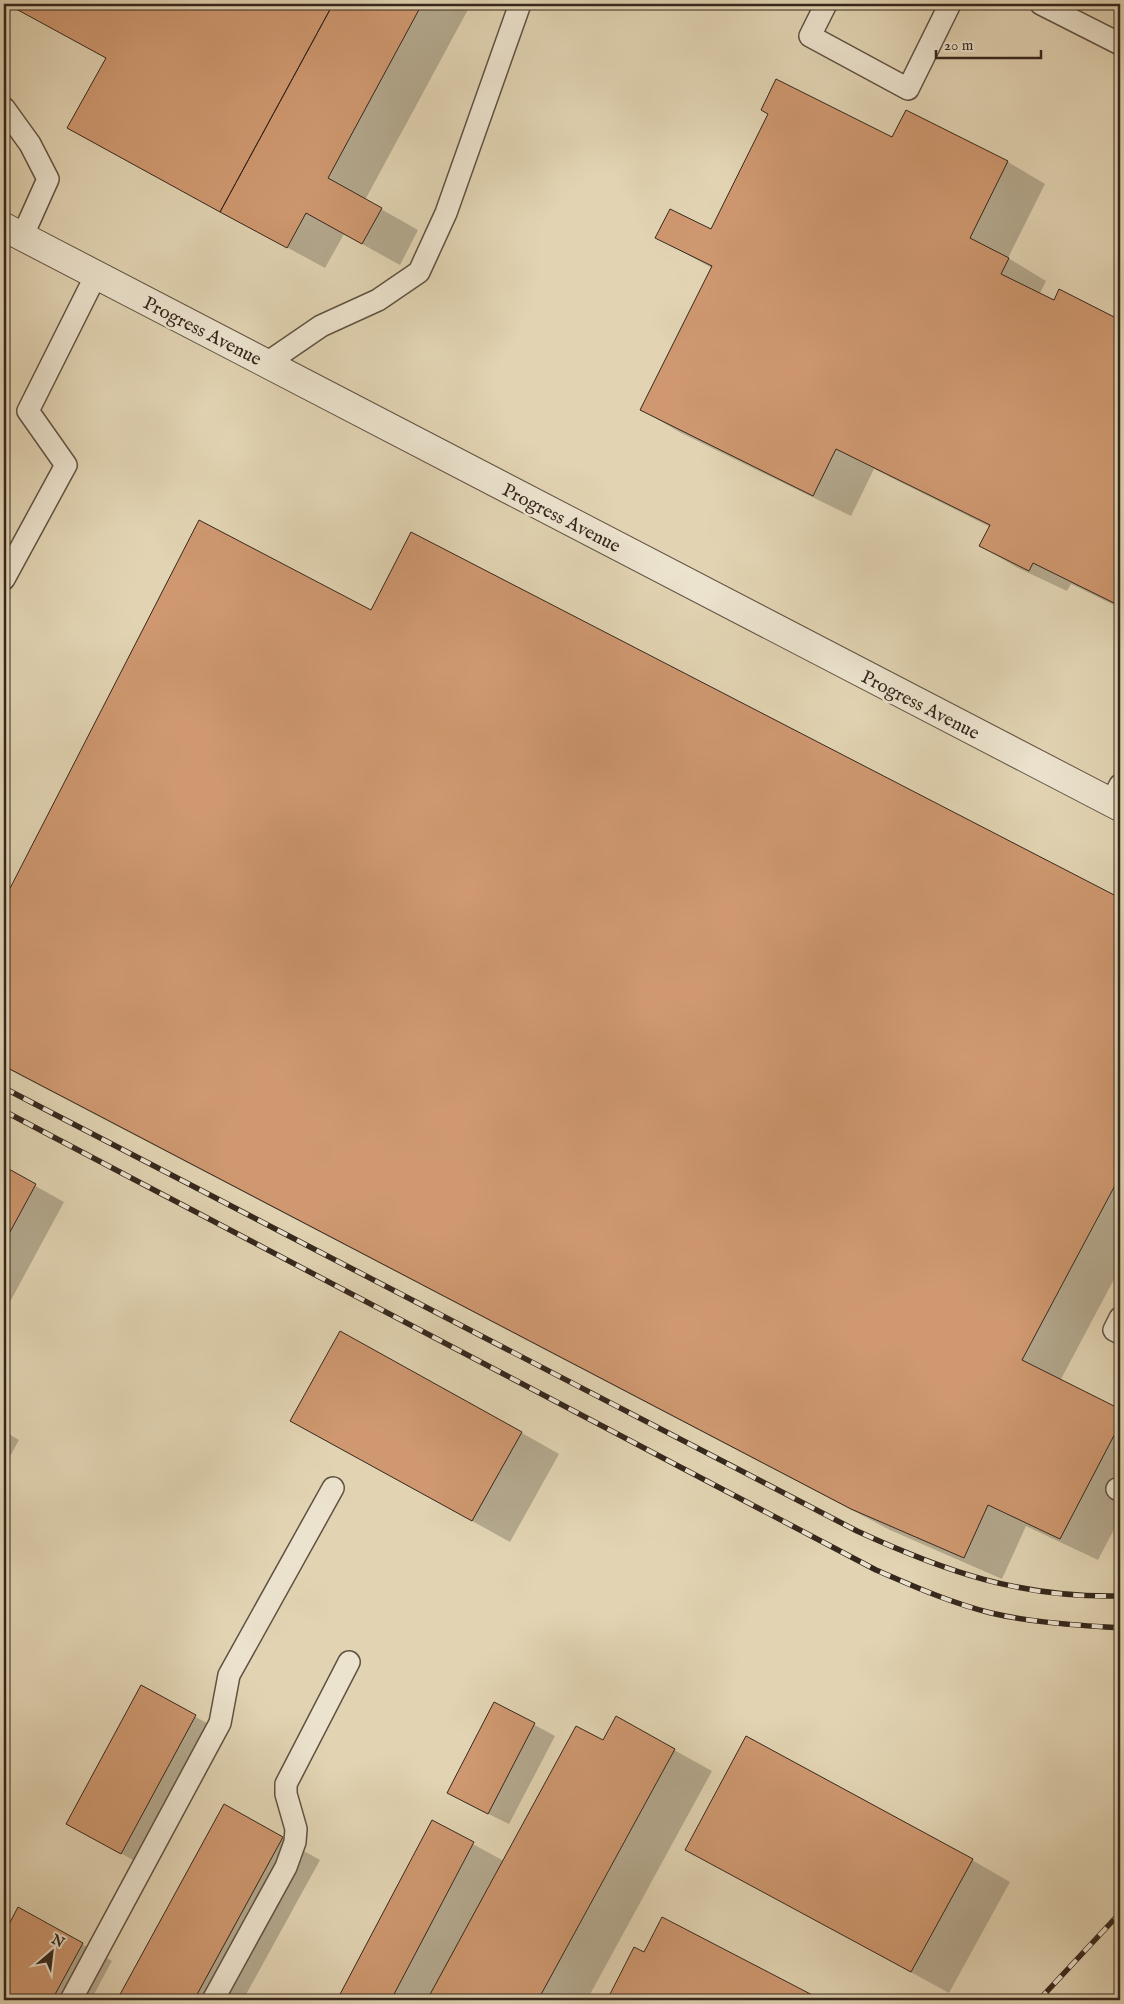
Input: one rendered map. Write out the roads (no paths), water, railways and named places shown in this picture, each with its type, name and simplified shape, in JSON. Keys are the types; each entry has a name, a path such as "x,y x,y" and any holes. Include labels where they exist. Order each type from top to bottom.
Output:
{"street":[{"name":"Progress Avenue","path":"13,232 1117,798"}],"lane":[{"path":"267,363 320,326 378,300 419,272 446,213 520,4"},
{"path":"826,4 810,36 908,89 950,4"},
{"path":"1041,4 1120,44"},
{"path":"4,108 30,144 48,179 13,232"},
{"path":"4,580 66,465 28,411 96,275"},
{"path":"1120,1318 1114,1330 1120,1333"},
{"path":"72,2000 220,1723 229,1675 332,1488"},
{"path":"213,2000 286,1867 295,1842 296,1830 286,1794 286,1784 350,1662"}],"railway":[{"path":"4,1088 857,1531 922,1559 985,1580 1050,1592 1120,1596"},
{"path":"4,1111 876,1570 947,1599 991,1613 1072,1625 1120,1628"},
{"path":"1039,2000 1120,1913"}]}
